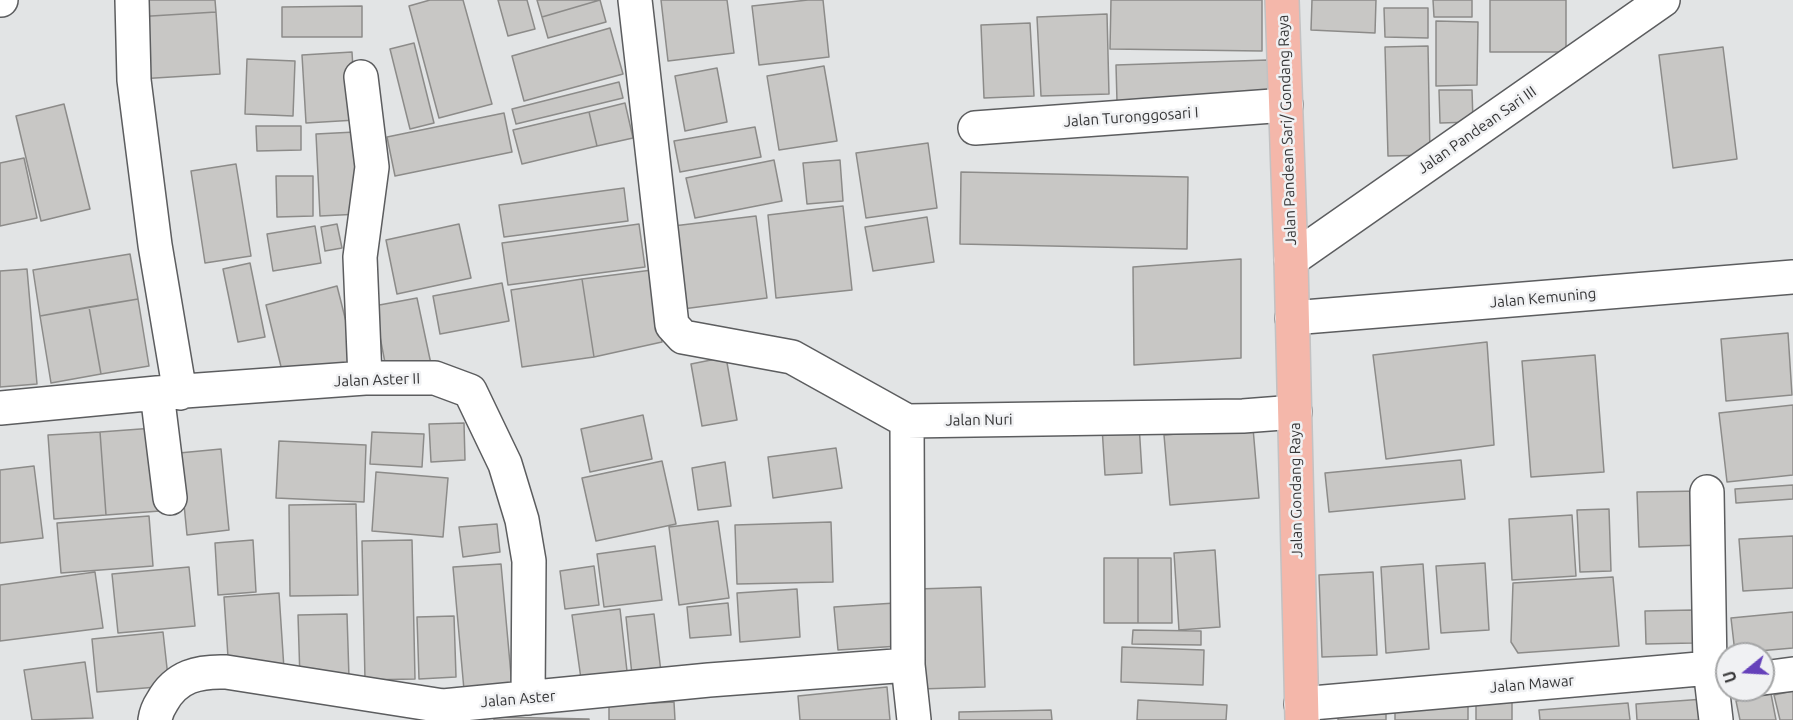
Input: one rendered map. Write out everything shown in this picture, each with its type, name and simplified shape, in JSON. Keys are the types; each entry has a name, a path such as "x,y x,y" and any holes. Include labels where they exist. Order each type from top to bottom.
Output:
{"main road":[{"name":"Jalan Pandean Sari/ Gondang Raya","path":"1282,0 1291,260"},
{"name":"Jalan Gondang Raya","path":"1291,260 1302,712"}],"street":[{"path":"132,0 134,80 155,245 168,393 170,498"},
{"path":"635,0 672,325 683,337 792,357 907,421 908,665 914,720"},
{"name":"Jalan Pandean Sari III","path":"1291,260 1663,0"},
{"path":"361,77 372,167 360,257 365,378"},
{"name":"Jalan Turonggosari I","path":"975,128 1286,105"},
{"name":"Jalan Kemuning","path":"1292,318 1793,277"},
{"name":"Jalan Aster II","path":"0,408 365,378 435,378 470,391 505,464 522,520 529,561 528,698"},
{"name":"Jalan Nuri","path":"907,421 1243,416 1295,412"},
{"path":"1707,492 1715,658"},
{"name":"Jalan Aster","path":"155,720 160,705 174,685 196,673 206,672 226,672 443,713 528,698 709,680 908,665"},
{"path":"1775,676 1793,674"},
{"name":"Jalan Mawar","path":"1302,712 1715,679"},
{"path":"1716,702 1716,720"}],"building":[{"path":"133,0 215,0 216,12 135,17"},
{"path":"430,0 463,0 492,104 439,118 409,6"},
{"path":"498,0 527,0 535,29 508,36"},
{"path":"537,0 600,0 542,17"},
{"path":"600,0 606,22 548,38 542,17"},
{"path":"661,0 727,0 734,53 668,61"},
{"path":"823,0 829,57 759,65 752,6"},
{"path":"1111,0 1262,0 1262,51 1110,49"},
{"path":"1312,0 1376,0 1375,33 1311,30"},
{"path":"1433,0 1472,0 1472,17 1434,17"},
{"path":"1490,0 1566,0 1566,52 1490,52"},
{"path":"362,6 362,37 282,37 282,7"},
{"path":"1384,8 1428,8 1428,38 1385,37"},
{"path":"216,12 220,74 139,79 135,17"},
{"path":"1107,14 1109,94 1041,96 1037,17"},
{"path":"1436,21 1478,22 1477,85 1436,86"},
{"path":"1030,23 1034,96 984,98 981,25"},
{"path":"610,28 623,74 524,101 512,56"},
{"path":"414,43 434,123 410,129 390,49"},
{"path":"1428,46 1430,155 1388,156 1385,47"},
{"path":"1723,47 1737,159 1673,168 1659,55"},
{"path":"352,52 356,120 306,123 302,55"},
{"path":"247,59 295,61 293,116 245,114"},
{"path":"1268,60 1269,98 1117,102 1116,65"},
{"path":"824,66 837,141 779,150 767,76"},
{"path":"717,68 727,122 685,131 675,76"},
{"path":"619,82 623,98 516,124 512,109"},
{"path":"1439,90 1472,90 1473,122 1440,123"},
{"path":"625,103 633,138 597,146 589,112"},
{"path":"64,104 90,209 41,221 16,116"},
{"path":"589,112 597,146 522,164 513,130"},
{"path":"504,113 512,152 395,176 387,137"},
{"path":"256,126 301,126 301,150 257,151"},
{"path":"755,127 761,157 680,172 674,141"},
{"path":"355,132 360,214 320,216 316,134"},
{"path":"928,143 937,208 866,218 856,153"},
{"path":"24,158 37,218 0,226 0,163"},
{"path":"774,160 782,201 695,218 686,178"},
{"path":"840,160 843,201 807,204 803,163"},
{"path":"236,164 251,256 205,263 191,171"},
{"path":"961,172 1188,177 1187,249 960,244"},
{"path":"276,176 313,176 313,216 277,217"},
{"path":"624,188 628,221 504,237 499,205"},
{"path":"843,206 852,290 776,298 768,215"},
{"path":"756,216 767,298 675,310 665,227"},
{"path":"927,217 934,262 873,271 865,227"},
{"path":"337,224 342,248 325,251 321,227"},
{"path":"459,224 471,278 397,294 386,240"},
{"path":"639,224 645,267 508,285 502,243"},
{"path":"315,226 321,263 273,271 267,234"},
{"path":"130,254 138,299 40,316 33,270"},
{"path":"1241,259 1241,358 1134,365 1133,267"},
{"path":"250,263 265,337 238,342 223,269"},
{"path":"27,269 37,384 0,387 0,271"},
{"path":"652,270 662,342 594,357 582,279"},
{"path":"582,279 594,357 522,367 511,290"},
{"path":"502,283 509,321 440,334 433,296"},
{"path":"337,286 356,361 284,379 266,305"},
{"path":"417,298 431,364 387,373 374,306"},
{"path":"138,299 149,366 101,374 89,307"},
{"path":"89,307 101,374 51,383 40,316"},
{"path":"1788,333 1792,395 1726,401 1721,339"},
{"path":"1487,342 1494,445 1386,459 1373,355"},
{"path":"1595,355 1604,472 1531,477 1522,361"},
{"path":"726,357 737,420 702,426 691,364"},
{"path":"1793,405 1793,475 1727,482 1719,413"},
{"path":"643,415 652,459 590,472 581,429"},
{"path":"464,423 465,460 431,462 429,424"},
{"path":"1139,424 1142,473 1105,475 1102,427"},
{"path":"154,428 160,511 106,515 100,432"},
{"path":"1253,428 1259,498 1170,505 1164,435"},
{"path":"100,432 106,515 54,519 48,435"},
{"path":"372,432 424,434 422,467 370,464"},
{"path":"279,441 366,445 364,502 276,498"},
{"path":"836,448 842,488 773,498 768,457"},
{"path":"221,449 229,530 187,535 179,453"},
{"path":"1461,460 1465,499 1329,512 1325,473"},
{"path":"662,461 676,524 596,541 582,478"},
{"path":"725,462 731,506 698,510 692,468"},
{"path":"34,466 43,538 0,543 0,470"},
{"path":"376,472 448,478 443,537 372,531"},
{"path":"1793,485 1793,499 1736,503 1735,489"},
{"path":"1702,491 1703,545 1639,547 1637,492"},
{"path":"356,504 358,595 290,596 289,505"},
{"path":"1609,509 1611,571 1580,572 1577,510"},
{"path":"1572,515 1576,576 1512,580 1509,519"},
{"path":"149,516 153,566 61,573 57,523"},
{"path":"718,521 729,598 679,605 669,527"},
{"path":"831,522 833,582 737,584 735,525"},
{"path":"497,524 500,552 463,557 459,527"},
{"path":"1793,536 1793,588 1743,591 1739,539"},
{"path":"253,540 256,592 218,595 215,543"},
{"path":"412,540 415,679 365,680 362,541"},
{"path":"655,546 662,600 604,607 597,554"},
{"path":"1215,550 1220,627 1179,630 1174,553"},
{"path":"1104,558 1138,558 1138,623 1104,623"},
{"path":"1138,558 1171,558 1172,623 1138,623"},
{"path":"1485,563 1489,630 1441,633 1436,566"},
{"path":"501,564 512,686 464,690 453,567"},
{"path":"1423,564 1429,649 1386,653 1381,567"},
{"path":"594,566 599,605 565,609 560,571"},
{"path":"189,567 195,626 118,633 112,574"},
{"path":"95,572 103,628 0,641 0,585"},
{"path":"1373,572 1377,655 1322,657 1319,575"},
{"path":"1613,577 1619,646 1518,653 1511,642 1513,583"},
{"path":"981,587 985,687 920,689 917,589"},
{"path":"797,589 800,637 740,642 737,593"},
{"path":"279,593 284,669 229,672 224,597"},
{"path":"728,603 731,635 690,638 687,607"},
{"path":"895,603 899,646 838,650 834,607"},
{"path":"620,609 628,680 582,686 572,615"},
{"path":"1693,610 1693,643 1646,644 1645,611"},
{"path":"1793,612 1793,648 1775,650 1775,642 1734,642 1731,618"},
{"path":"347,614 349,678 300,679 298,615"},
{"path":"654,614 661,672 632,675 626,617"},
{"path":"454,616 456,677 419,679 417,617"},
{"path":"1133,630 1201,631 1201,645 1132,644"},
{"path":"163,632 169,686 97,692 92,639"},
{"path":"1122,647 1204,650 1203,685 1121,682"},
{"path":"85,662 93,718 32,720 24,670"},
{"path":"887,687 890,720 800,720 798,696"},
{"path":"1793,691 1793,720 1780,720 1775,695"},
{"path":"1512,692 1512,720 1476,720 1476,693"},
{"path":"1704,699 1705,720 1637,720 1636,704"},
{"path":"1138,700 1227,705 1226,720 1137,720"},
{"path":"1395,700 1468,700 1468,720 1395,720"},
{"path":"674,702 675,720 609,720 609,705"},
{"path":"1736,702 1773,702 1776,720 1740,720"},
{"path":"1628,703 1630,720 1540,720 1539,710"},
{"path":"1051,710 1052,720 959,720 959,712"},
{"path":"1338,714 1386,714 1386,720 1338,720"},
{"path":"494,717 589,719 589,720 494,720"}]}
